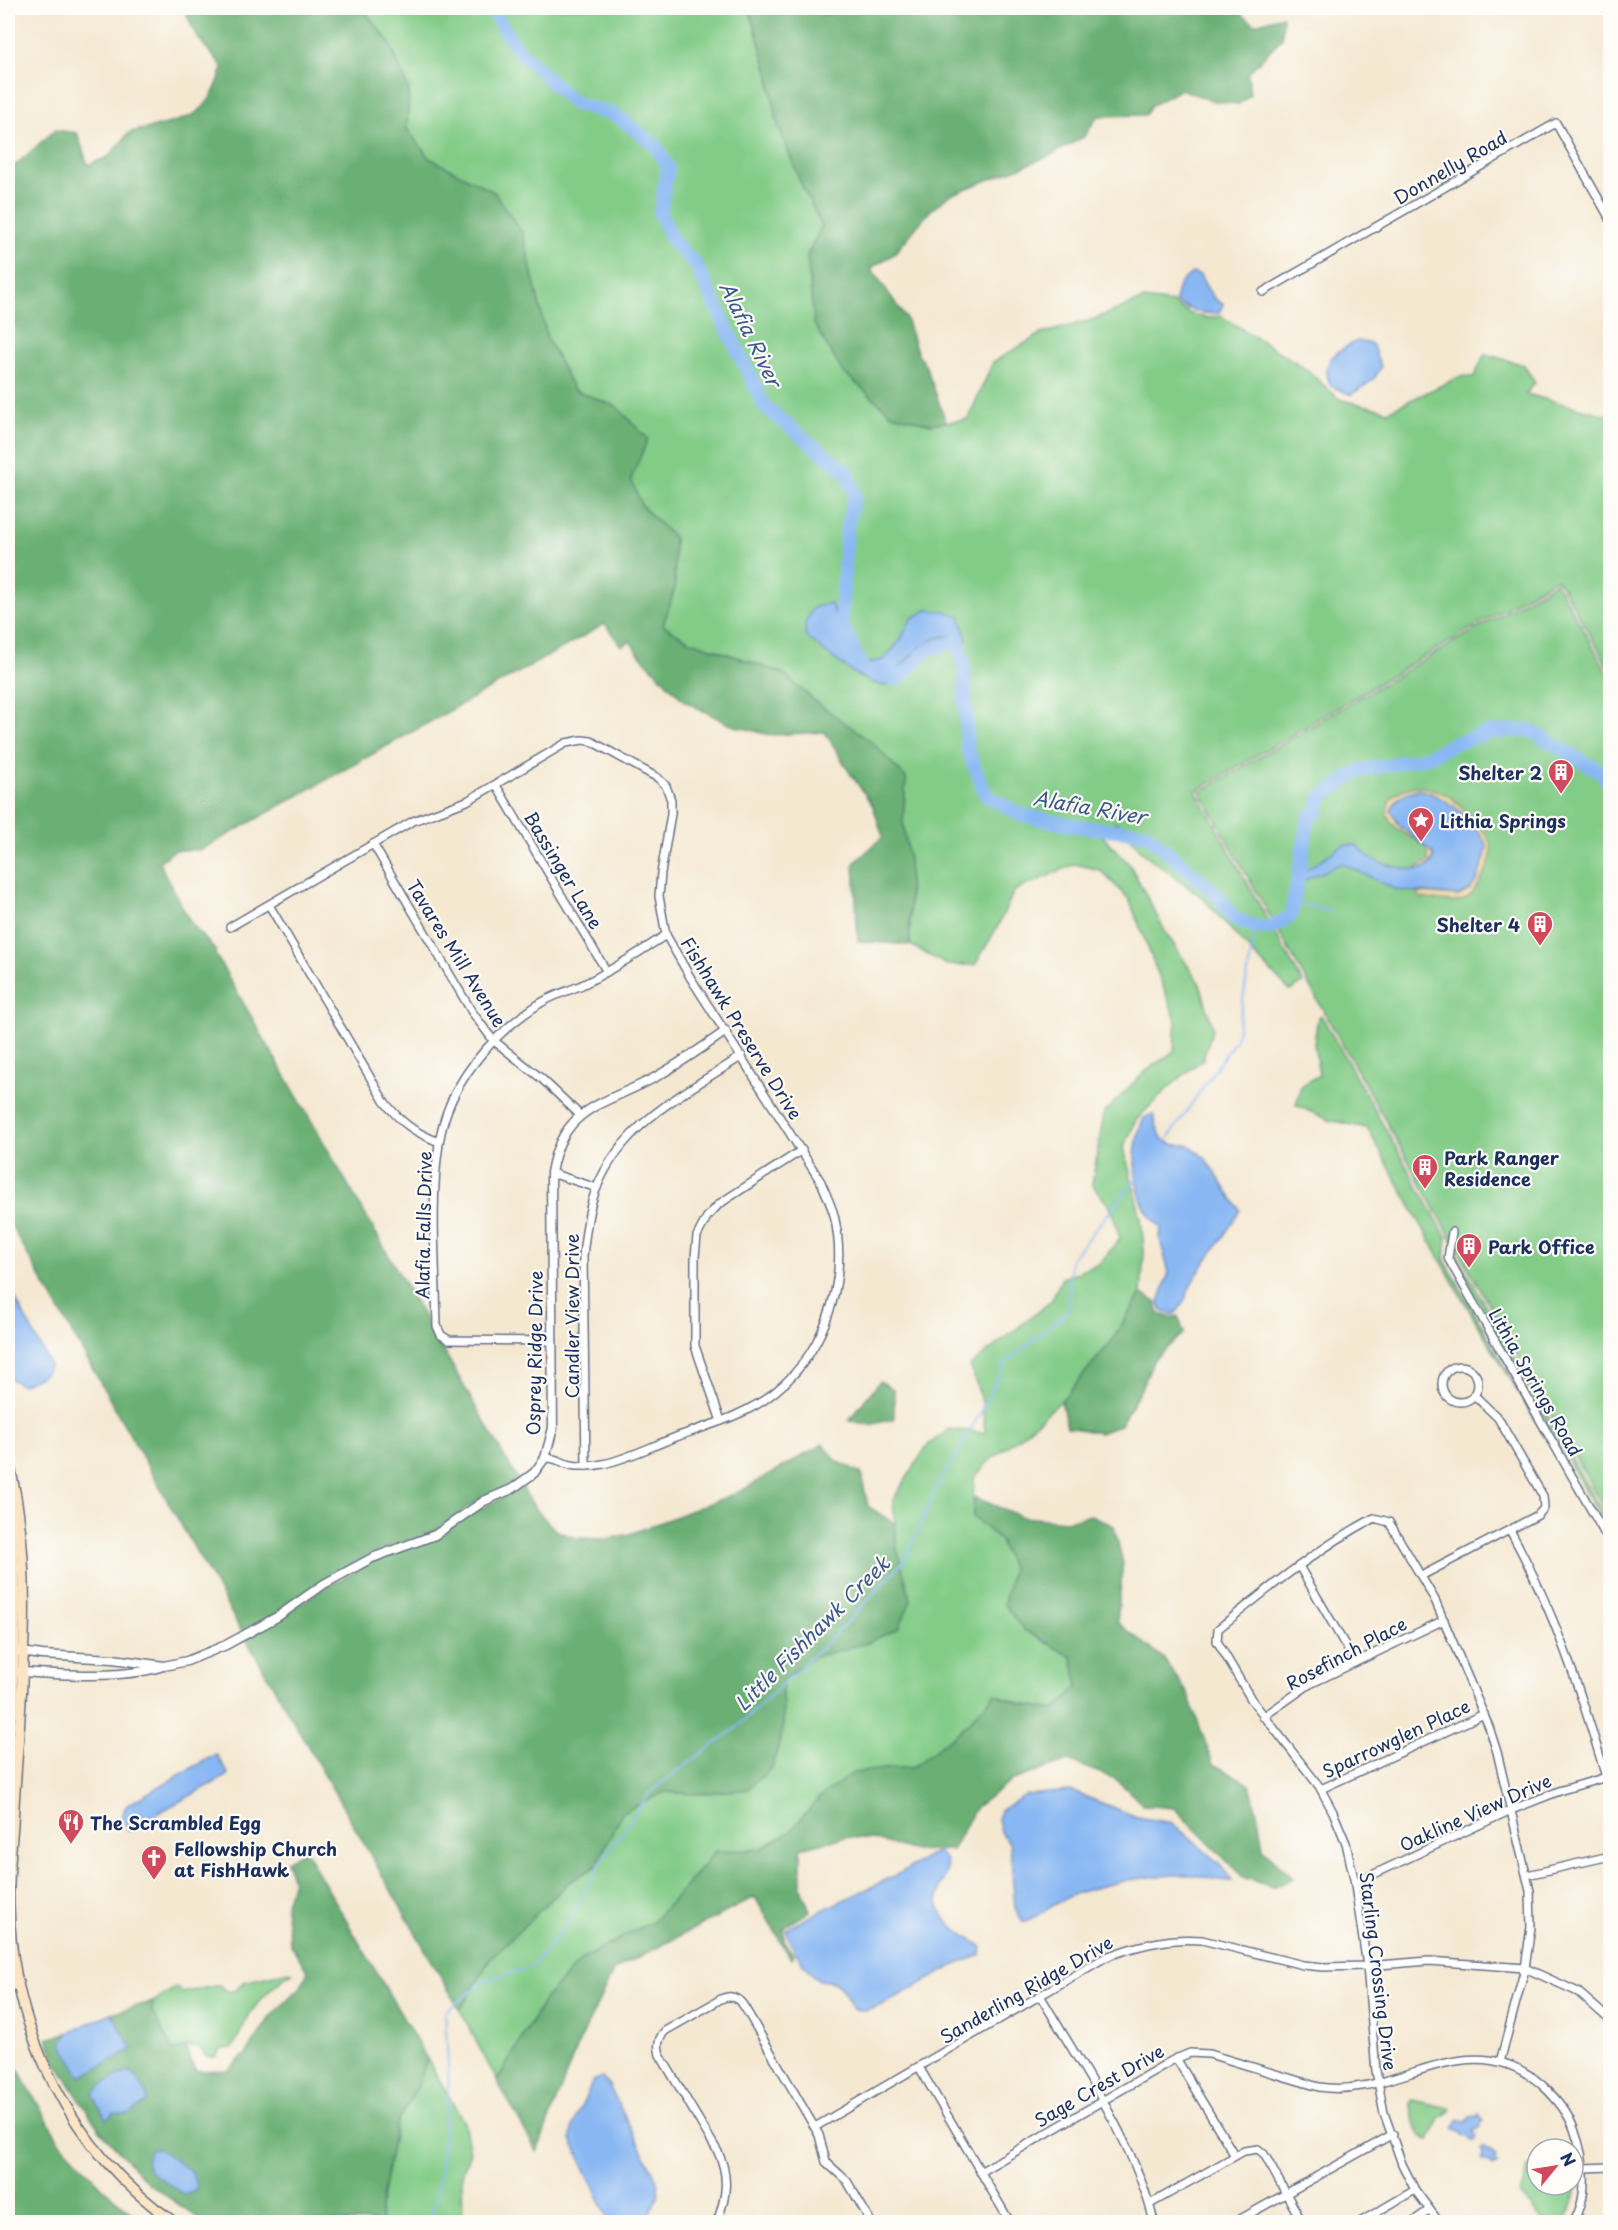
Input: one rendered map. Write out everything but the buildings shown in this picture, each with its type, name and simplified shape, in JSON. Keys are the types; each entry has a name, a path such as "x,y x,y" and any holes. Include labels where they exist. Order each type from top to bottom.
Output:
{"main road":[{"path":"8,1459 22,1545 24,1596 15,1651"},
{"path":"8,1497 16,1575 15,1651 8,1767"},
{"path":"14,1671 10,1921 13,1956 20,1993 43,2065"},
{"path":"8,1964 24,2026 35,2054 65,2108 95,2149 141,2197 174,2223"}],"street":[{"name":"Donnelly Road","path":"1263,292 1556,123 1611,219"},
{"name":"Fishhawk Preserve Drive","path":"230,927 413,821 467,801 566,743 582,740 597,744 658,778 666,786 671,800 671,814 659,896 666,935 690,977 821,1182 834,1214 838,1241 838,1270 831,1310 815,1344 788,1379 765,1399 741,1414 604,1464 572,1466 553,1457 545,1458"},
{"name":"Bassinger Lane","path":"496,784 607,972"},
{"name":"Tavares Mill Avenue","path":"373,844 472,1012 493,1040 542,1079 580,1115"},
{"path":"269,905 384,1101 398,1119 417,1133 439,1142"},
{"name":"Alafia Falls Drive","path":"552,1341 449,1340 441,1335 437,1326 435,1180 439,1142 457,1091 473,1063 493,1040 541,1003 607,972 666,935"},
{"name":"Osprey Ridge Drive","path":"15,1651 113,1659 164,1666 187,1661 226,1645 277,1617 324,1584 372,1558 435,1535 484,1501 512,1489 534,1473 545,1458 553,1428 551,1173 554,1156 570,1126 580,1115 603,1101 651,1080 726,1031"},
{"name":"Candler View Drive","path":"586,1466 583,1256 587,1222 597,1188 615,1154 632,1132 652,1115 742,1056"},
{"path":"722,1421 696,1346 695,1257 697,1236 707,1217 719,1204 802,1150"},
{"path":"551,1173 597,1188"},
{"name":"Lithia Springs Road","path":"1452,1232 1448,1258 1611,1543"},
{"path":"1459,1367 1472,1371 1478,1382 1474,1395 1463,1402 1449,1398 1443,1386 1446,1373 1459,1367"},
{"path":"1421,1576 1538,1515 1544,1508 1543,1496 1498,1418 1474,1395"},
{"name":"Starling Crossing Drive","path":"1439,2223 1415,2190 1402,2164 1384,2113 1378,2083 1367,1966 1355,1883 1346,1843 1321,1790 1263,1717 1217,1641 1218,1629 1299,1566 1355,1528 1374,1518 1389,1522 1444,1620 1484,1714 1497,1752 1527,1875 1532,1905 1530,1941 1500,2062"},
{"path":"1510,1530 1561,1638 1580,1688 1608,1776"},
{"path":"1299,1566 1355,1662"},
{"name":"Rosefinch Place","path":"1263,1717 1310,1684 1444,1620"},
{"path":"14,1671 100,1674 141,1672 164,1666"},
{"name":"Sparrowglen Place","path":"1321,1790 1484,1714"},
{"name":"Oakline View Drive","path":"1355,1883 1511,1810 1562,1790 1608,1776"},
{"path":"1527,1875 1611,1856"},
{"name":"Sanderling Ridge Drive","path":"815,2127 1106,1957 1129,1948 1185,1938 1238,1948 1304,1965 1323,1967 1429,1961 1525,1968 1578,1992 1611,2020"},
{"path":"719,2222 725,2198 726,2177 723,2164 660,2055 658,2041 665,2031 724,1997 732,1997 739,2000 815,2127 821,2140 826,2162 847,2181 871,2223"},
{"path":"1041,1997 1132,2159 1150,2204 1154,2223"},
{"name":"Sage Crest Drive","path":"980,2172 1176,2058 1190,2053 1209,2054 1328,2089 1346,2089 1378,2083 1443,2062 1474,2060 1500,2062 1530,2074 1555,2097 1573,2125 1577,2137"},
{"path":"1176,2058 1235,2156"},
{"path":"919,2067 1010,2223"},
{"path":"1235,2223 1393,2134"},
{"path":"1150,2204 1244,2151 1258,2149 1264,2154 1302,2223"},
{"path":"1585,2168 1611,2167"},
{"path":"1360,2223 1415,2190"},
{"name":"Sage Crest Drive","path":"1574,2223 1582,2197"},
{"path":"1412,2223 1429,2210"}],"green space":[{"path":"184,8 362,8 389,42 409,90 407,129 429,158 494,192 523,234 547,338 574,390 617,407 648,439 631,479 642,506 674,538 675,588 663,625 688,640 782,673 817,703 872,742 906,778 903,822 909,860 910,945 858,941 854,863 883,837 873,806 825,732 770,735 731,725 684,701 640,655 630,641 621,646 605,624 201,850 175,850 159,862 191,923 216,951 214,952 518,1480 482,1498 434,1531 371,1554 322,1581 275,1614 242,1632 8,1220 8,167 12,168 55,130 77,133 88,165 108,157 130,132 178,121 201,109 212,95 223,68 195,34"},
{"path":"362,8 749,8 768,72 778,125 801,184 822,226 807,256 842,371 892,414 931,424 968,419 993,362 1041,334 1094,319 1144,299 1173,303 1191,314 1208,318 1221,316 1302,366 1339,399 1388,411 1461,376 1474,377 1485,354 1524,365 1535,383 1526,394 1610,416 1610,670 1559,581 1555,579 1196,791 1303,983 1290,991 1203,898 1143,853 1117,822 1097,830 1130,865 1166,933 1200,984 1213,1028 1203,1059 1167,1089 1136,1120 1124,1148 1141,1218 1144,1251 1141,1294 1111,1342 1061,1401 989,1461 974,1478 973,1517 999,1539 1012,1569 1004,1604 1024,1630 1072,1657 1078,1687 1054,1710 1022,1704 995,1694 960,1731 912,1768 891,1768 819,1798 790,1832 759,1850 715,1851 653,1921 582,1959 546,1997 497,2081 460,2010 491,1958 569,1882 596,1866 622,1813 664,1792 697,1794 748,1789 783,1730 782,1680 814,1657 867,1643 897,1549 893,1500 927,1446 949,1429 985,1433 982,1401 970,1366 1051,1301 1062,1278 1099,1264 1120,1239 1112,1210 1092,1184 1104,1113 1142,1074 1174,1051 1176,1020 1129,899 1100,870 1075,864 1014,891 998,926 975,965 947,965 910,945 909,860 903,822 906,778 782,673 688,640 663,625 675,588 674,538 642,506 630,479 617,407 574,390 547,338 523,234 494,192 429,158 407,129 409,90 389,42","holes":["830,603 841,628 868,663 883,660 900,641 905,630 960,617 966,640 947,636 929,642 912,655 885,686 859,677 807,637"]},
{"path":"749,8 807,8 828,15 828,8 1236,8 1255,24 1283,16 1282,38 1248,73 1250,95 1239,104 1212,101 1181,89 1152,105 1145,115 1098,116 1084,137 1049,156 950,195 930,211 894,254 871,268 906,318 918,355 925,364 946,422 931,424 892,414 842,371 814,324 807,256 822,226 801,184 778,125 768,72"},
{"path":"1556,582 1610,677 1610,1519 1200,792"},
{"path":"1321,1015 1447,1238 1445,1260 1548,1442 1461,1296 1367,1128 1329,1120 1296,1105 1301,1086 1319,1075 1314,1044 1318,1017"},
{"path":"1454,1250 1610,1527 1610,1534 1453,1257"},
{"path":"1141,1294 1156,1302 1159,1314 1172,1318 1178,1316 1184,1333 1154,1359 1142,1387 1120,1425 1100,1433 1067,1427 1061,1401 1111,1342"},
{"path":"880,1381 894,1390 894,1419 869,1425 849,1420"},
{"path":"823,1444 837,1461 861,1473 868,1506 895,1524 897,1549 911,1600 899,1628 867,1643 814,1657 782,1680 783,1730 772,1767 748,1789 697,1794 664,1792 622,1813 596,1866 569,1882 491,1958 460,2010 246,1639 326,1587 522,1487 535,1508 555,1530 576,1538 606,1539 630,1534 739,1492"},
{"path":"974,1497 1022,1517 1066,1521 1091,1515 1114,1526 1123,1563 1117,1622 1163,1658 1188,1694 1213,1764 1250,1784 1263,1849 1293,1878 1274,1888 1243,1877 1174,1808 1143,1805 1116,1779 1068,1761 1013,1780 976,1807 952,1850 916,1851 872,1839 846,1837 801,1848 801,1888 810,1911 783,1929 785,1943 794,1955 791,1959 755,1897 614,1970 575,2051 537,2152 497,2081 546,1997 582,1959 653,1921 715,1851 759,1850 790,1832 819,1798 853,1773 912,1768 960,1731 995,1694 1022,1704 1054,1710 1078,1687 1072,1657 1024,1630 1004,1604 1012,1569 999,1539 973,1517"},
{"path":"305,1850 427,2059 418,2086 396,2124 380,2209 382,2222 204,2222 148,2183 99,2129 58,2066 47,2039 68,2033 62,2044 81,2076 132,2049 111,2013 153,2002 152,2012 173,2051 186,2047 196,2071 228,2070 246,2054 271,2016 299,1989 308,1972 290,1943 285,1907 293,1880 286,1861","holes":["131,2071 128,2114 114,2113 106,2119 93,2094 110,2080"]},
{"path":"292,1973 277,1983 259,2001 232,2048 221,2049 215,2057 205,2056 200,2048 184,2047 173,2051 152,2012 153,2002 175,1988 182,1993 219,1985 232,1991 243,1982"},
{"path":"8,2052 60,2142 106,2191 142,2222 8,2222"},
{"path":"427,2059 464,2122 470,2152 462,2174 463,2222 382,2222 380,2209 396,2124 418,2086"},
{"path":"1412,2100 1450,2108 1450,2111 1440,2118 1429,2141 1418,2130 1410,2103"},
{"path":"1525,2177 1525,2197 1575,2197 1565,2222 1547,2222 1542,2220 1520,2194"}],"sand":[{"path":"1416,786 1447,795 1473,818 1489,841 1491,851 1486,870 1474,891 1464,900 1451,902 1420,898 1418,893 1459,896 1477,880 1415,837 1428,847 1434,858 1421,869 1415,869 1428,861 1427,850 1399,830 1389,818 1387,811 1396,793"}],"water":[{"path":"1192,273 1200,275 1212,296 1223,304 1219,313 1196,311 1176,302 1180,285"},
{"path":"1357,341 1372,344 1381,367 1374,379 1351,395 1331,386 1327,370 1328,363 1336,353"},
{"path":"830,603 846,635 868,663 883,660 900,641 911,619 927,610 945,611 960,617 967,640 948,636 929,641 904,662 886,686 854,673 806,637 805,624 813,608"},
{"path":"1418,789 1448,802 1457,809 1473,824 1485,842 1487,847 1484,860 1477,880 1470,890 1459,896 1396,890 1342,863 1294,885 1295,877 1343,845 1356,845 1370,858 1386,865 1408,869 1427,867 1433,862 1433,853 1399,825 1391,811 1401,796"},
{"path":"1153,1114 1163,1140 1175,1145 1189,1145 1205,1158 1240,1210 1189,1288 1183,1304 1173,1315 1162,1311 1159,1303 1169,1272 1160,1240 1161,1227 1144,1205 1136,1176 1136,1145 1139,1131 1144,1118"},
{"path":"8,1290 14,1296 50,1365 45,1374 22,1385 12,1380 8,1371"},
{"path":"216,1754 228,1774 225,1777 128,1831 123,1818 127,1805"},
{"path":"1071,1791 1137,1817 1172,1823 1221,1865 1232,1881 1196,1875 1177,1875 1121,1882 1073,1894 1023,1922 1015,1908 1010,1844 1001,1832 998,1819 1001,1810 1026,1795"},
{"path":"938,1852 946,1860 947,1865 939,1891 940,1910 951,1925 982,1947 980,1955 955,1965 882,2005 865,2011 853,2008 837,1984 820,1980 804,1965 786,1930"},
{"path":"111,2013 133,2049 81,2077 62,2044 68,2033"},
{"path":"131,2071 147,2094 147,2102 128,2114 114,2113 106,2119 93,2094 110,2080"},
{"path":"601,2077 607,2082 657,2180 659,2194 646,2222 610,2222 571,2139 572,2128 593,2081"},
{"path":"1479,2114 1484,2121 1480,2128 1473,2131 1476,2137 1474,2141 1454,2128 1458,2120 1466,2123 1470,2117"},
{"path":"1485,2147 1496,2158 1494,2160 1497,2164 1492,2167 1482,2160 1481,2149"},
{"path":"151,2149 159,2149 191,2172 197,2187 191,2193 184,2195 149,2170 146,2161"}],"waterway":[{"name":"Alafia River","path":"491,8 516,48 574,103 616,115 656,146 668,167 660,213 672,240 696,265 765,407 848,473 855,495 847,525 841,623 861,664"},
{"name":"Alafia River","path":"876,673 898,679 929,649 958,641 964,666 967,748 986,795 1021,815 1084,827 1146,833 1214,892 1234,918 1256,927 1270,928 1291,916 1309,817 1317,813 1321,797 1359,771 1427,757 1455,743 1492,732 1530,730 1603,773 1610,787"},
{"path":"1293,902 1331,912"},
{"name":"Little Fishhawk Creek","path":"1165,1143 1236,1039 1256,927"},
{"name":"Little Fishhawk Creek","path":"427,2222 437,2197 449,2080 445,2012 486,1980 532,1967 567,1924 600,1864 651,1791 736,1728 836,1634 904,1561 939,1483 978,1417 1005,1364 1068,1311 1071,1259 1137,1178"}],"place":[{"name":"Shelter 2","path":"1561,795"},
{"name":"Lithia Springs","path":"1421,843"},
{"name":"Shelter 4","path":"1540,947"},
{"name":"Park Ranger Residence","path":"1425,1190"},
{"name":"Park Office","path":"1469,1269"},
{"name":"The Scrambled Egg","path":"71,1845"},
{"name":"Fellowship Church at FishHawk","path":"154,1881"}]}
